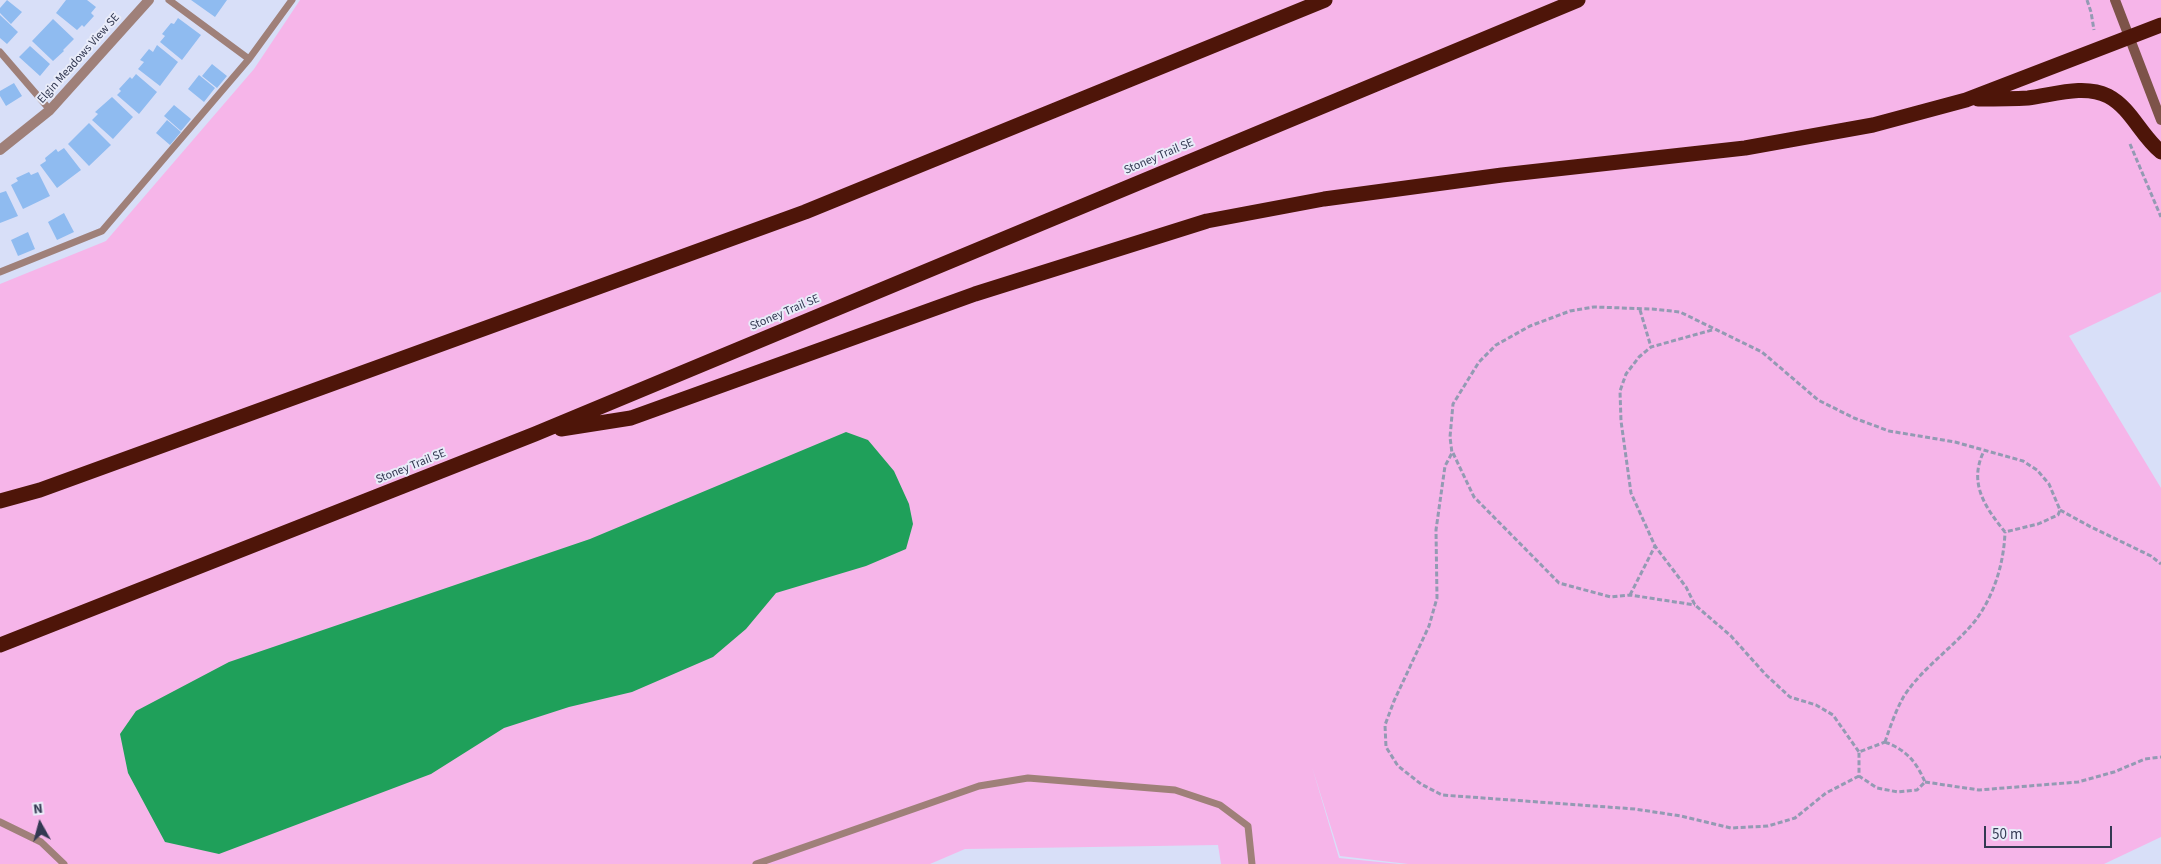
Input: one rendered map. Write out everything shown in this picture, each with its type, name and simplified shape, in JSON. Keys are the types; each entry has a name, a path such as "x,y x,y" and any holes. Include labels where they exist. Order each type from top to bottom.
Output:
{"highway":[{"path":"0,508 40,490 805,212 1325,0"},
{"name":"Stoney Trail SE","path":"0,645 535,434 1578,0"},
{"path":"535,434 630,418 975,294 1207,221 1334,198 1502,175 1745,148 1873,125 1966,100 2161,25"},
{"path":"1966,100 2028,98 2069,91 2093,92 2108,96 2131,116 2161,152"},
{"path":"0,501 40,490"}],"main road":[{"path":"2115,0 2161,120"}],"street":[{"name":"Elgin Meadows View SE","path":"0,150 50,110 148,0"}],"lane":[{"path":"169,0 249,59"},
{"path":"0,272 102,231 249,59 292,0"},
{"path":"0,52 50,110"},
{"path":"756,864 979,786 1028,778 1175,790 1220,805 1248,826 1252,864"},
{"path":"0,822 41,842 64,864"}],"path":[{"path":"2087,0 2094,30"},
{"path":"2128,140 2161,217"},
{"path":"1695,605 1630,595 1611,597 1559,584 1474,497 1452,452 1450,437 1454,404 1479,362 1496,345 1530,326 1570,311 1594,308 1680,312 1712,330 1728,335 1762,352 1818,400 1854,418 1889,431 1955,442 1984,452 2001,454 2023,461 2037,470 2049,484 2060,510 2150,556 2161,564"},
{"path":"1640,310 1651,347"},
{"path":"1712,330 1651,347 1626,374 1620,391 1621,421 1631,493 1655,546 1686,587 1695,605 1731,636 1766,675 1790,697 1816,705 1834,715 1859,752 1860,776"},
{"path":"1452,452 1445,466 1436,530 1437,598 1429,626 1385,724 1386,747 1398,766 1421,784 1442,794 1635,809 1681,816 1731,828 1768,826 1796,818 1826,793 1860,776"},
{"path":"1885,742 1905,696 1942,652 1974,622 1985,606 2000,570 2005,532 1986,508 1977,476 1980,460 1984,452"},
{"path":"2005,532 2038,524 2058,515 2060,510"},
{"path":"1630,595 1655,546"},
{"path":"1859,752 1885,742 1900,748 1918,767 1925,782"},
{"path":"1925,782 1979,790 2078,782 2114,772 2145,759 2161,757"},
{"path":"1860,776 1877,788 1898,792 1917,790 1925,782"}],"shaded area":[{"path":"300,0 2161,0 2161,292 2069,336 2161,488 2161,837 2104,864 1408,864 1340,856 1312,767 1339,858 1399,864 1221,864 1218,845 965,849 930,864 0,864 0,284 106,241 254,69"},
{"path":"846,432 868,440 894,471 909,504 913,524 906,549 866,566 776,593 746,629 713,657 632,692 569,707 504,728 431,774 219,854 165,842 128,773 120,734 136,711 229,662 590,539"}],"building":[{"path":"7,0 22,12 11,24 0,13 0,8"},
{"path":"66,0 87,0 96,7 91,13 94,16 84,27 82,25 77,30 56,13"},
{"path":"191,0 227,0 215,17"},
{"path":"0,15 18,32 7,44 0,38"},
{"path":"178,18 201,35 182,60 160,42 165,36 162,34"},
{"path":"53,19 74,39 53,61 32,41"},
{"path":"157,45 178,62 160,86 138,69 144,62 140,60 149,49 153,52"},
{"path":"30,46 50,64 40,76 19,57"},
{"path":"212,64 227,76 217,88 202,76"},
{"path":"136,74 157,92 139,114 117,95 121,91 119,89 130,77 132,79"},
{"path":"199,75 215,88 204,102 188,89"},
{"path":"14,83 22,96 6,106 0,96 0,91"},
{"path":"112,97 133,117 113,139 92,120 98,114 95,112"},
{"path":"174,105 191,119 181,131 164,116"},
{"path":"167,120 181,132 170,145 156,133"},
{"path":"89,123 111,145 89,166 68,144"},
{"path":"64,148 81,170 57,188 40,165 56,149 58,152"},
{"path":"29,172 31,175 38,172 50,196 23,209 11,185 18,181 16,178"},
{"path":"6,191 18,216 0,223 0,193"},
{"path":"64,213 74,232 57,240 48,222"},
{"path":"28,232 35,249 18,256 11,240"}]}
